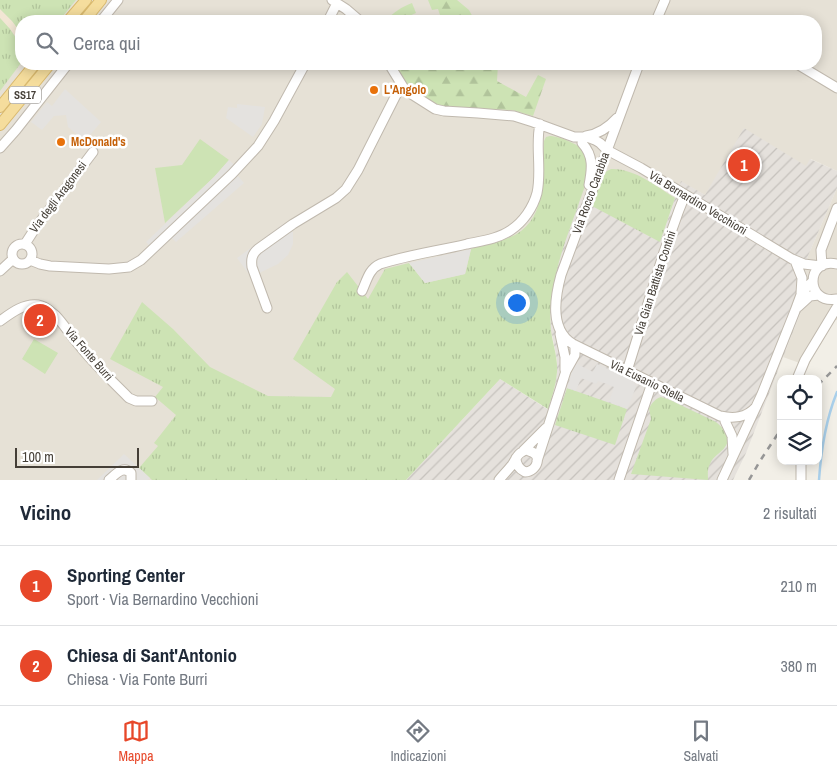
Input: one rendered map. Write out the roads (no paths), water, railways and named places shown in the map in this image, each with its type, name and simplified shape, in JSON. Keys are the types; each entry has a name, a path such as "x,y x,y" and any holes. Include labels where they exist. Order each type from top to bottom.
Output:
{"main road":[{"path":"73,15 86,0"},
{"path":"89,15 100,0"},
{"name":"SS17","path":"0,105 30,70"},
{"name":"SS17","path":"0,125 45,70"}],"street":[{"path":"106,15 118,0"},
{"path":"659,15 665,0"},
{"path":"330,15 333,1 353,15"},
{"path":"0,148 63,70"},
{"path":"30,260 50,266 109,269 133,265 149,253 252,153 267,133 302,70"},
{"path":"268,308 252,267 254,253 288,228 336,198 346,189 358,170 396,95 403,87 393,70"},
{"name":"Via Rocco Carabba","path":"531,480 559,396 569,359 558,326 556,307 559,280 637,70"},
{"path":"807,70 837,88"},
{"name":"Via Bernardino Vecchioni","path":"403,87 411,95 438,110 524,119 579,139 595,140 607,150 794,261 813,281"},
{"path":"586,204 592,161 588,151 579,139 595,134 611,125 620,113"},
{"path":"362,291 371,271 380,264 484,240 506,233 519,224 532,206 537,192 539,169 538,135 540,124"},
{"name":"Via degli Aragonesi","path":"25,244 93,152"},
{"name":"Via Gian Battista Contini","path":"627,371 664,252 685,195"},
{"path":"794,261 810,262 818,256 837,208"},
{"path":"18,244 25,244 32,250 32,257 25,264 21,264 13,259 13,249 18,244"},
{"path":"821,250 821,266 815,272 813,281 814,287 826,301 828,309 826,325"},
{"path":"0,271 13,259"},
{"path":"722,480 746,430 796,311 801,293 802,278 794,261"},
{"name":"Via Bernardino Vecchioni","path":"794,261 812,266 821,266 828,263 837,264"},
{"path":"801,293 813,281"},
{"path":"796,311 808,296 821,296 830,300 837,298"},
{"name":"Via Fonte Burri","path":"0,321 13,312 25,307 36,305 45,307 55,315 95,364 128,396 134,400 152,401"},
{"path":"798,375 802,364 837,307"},
{"path":"558,326 563,336 575,345"},
{"path":"575,345 567,349 569,359 588,352"},
{"name":"Via Eusanio Stella","path":"575,345 725,419 742,422 746,430"},
{"path":"619,480 652,383"},
{"path":"733,457 733,440 725,419 745,416 756,407"},
{"name":"Via Rocco Carabba","path":"523,451 548,426"},
{"path":"499,480 519,454 528,450 536,456 536,465 524,474"},
{"path":"516,458 517,465 524,474"},
{"path":"801,465 801,480"},
{"path":"109,480 124,469 130,471 131,480"},
{"path":"506,472 514,469 524,474"}],"waterway":[{"path":"819,480 825,435 837,392"}],"railway":[{"path":"822,381 837,366"},
{"path":"749,480 777,435"}],"place":[{"name":"L'Angolo","path":"374,90"},
{"name":"McDonald's","path":"61,142"},
{"name":"Sporting Center","path":"744,165"},
{"name":"Chiesa di Sant'Antonio","path":"40,320"}]}
